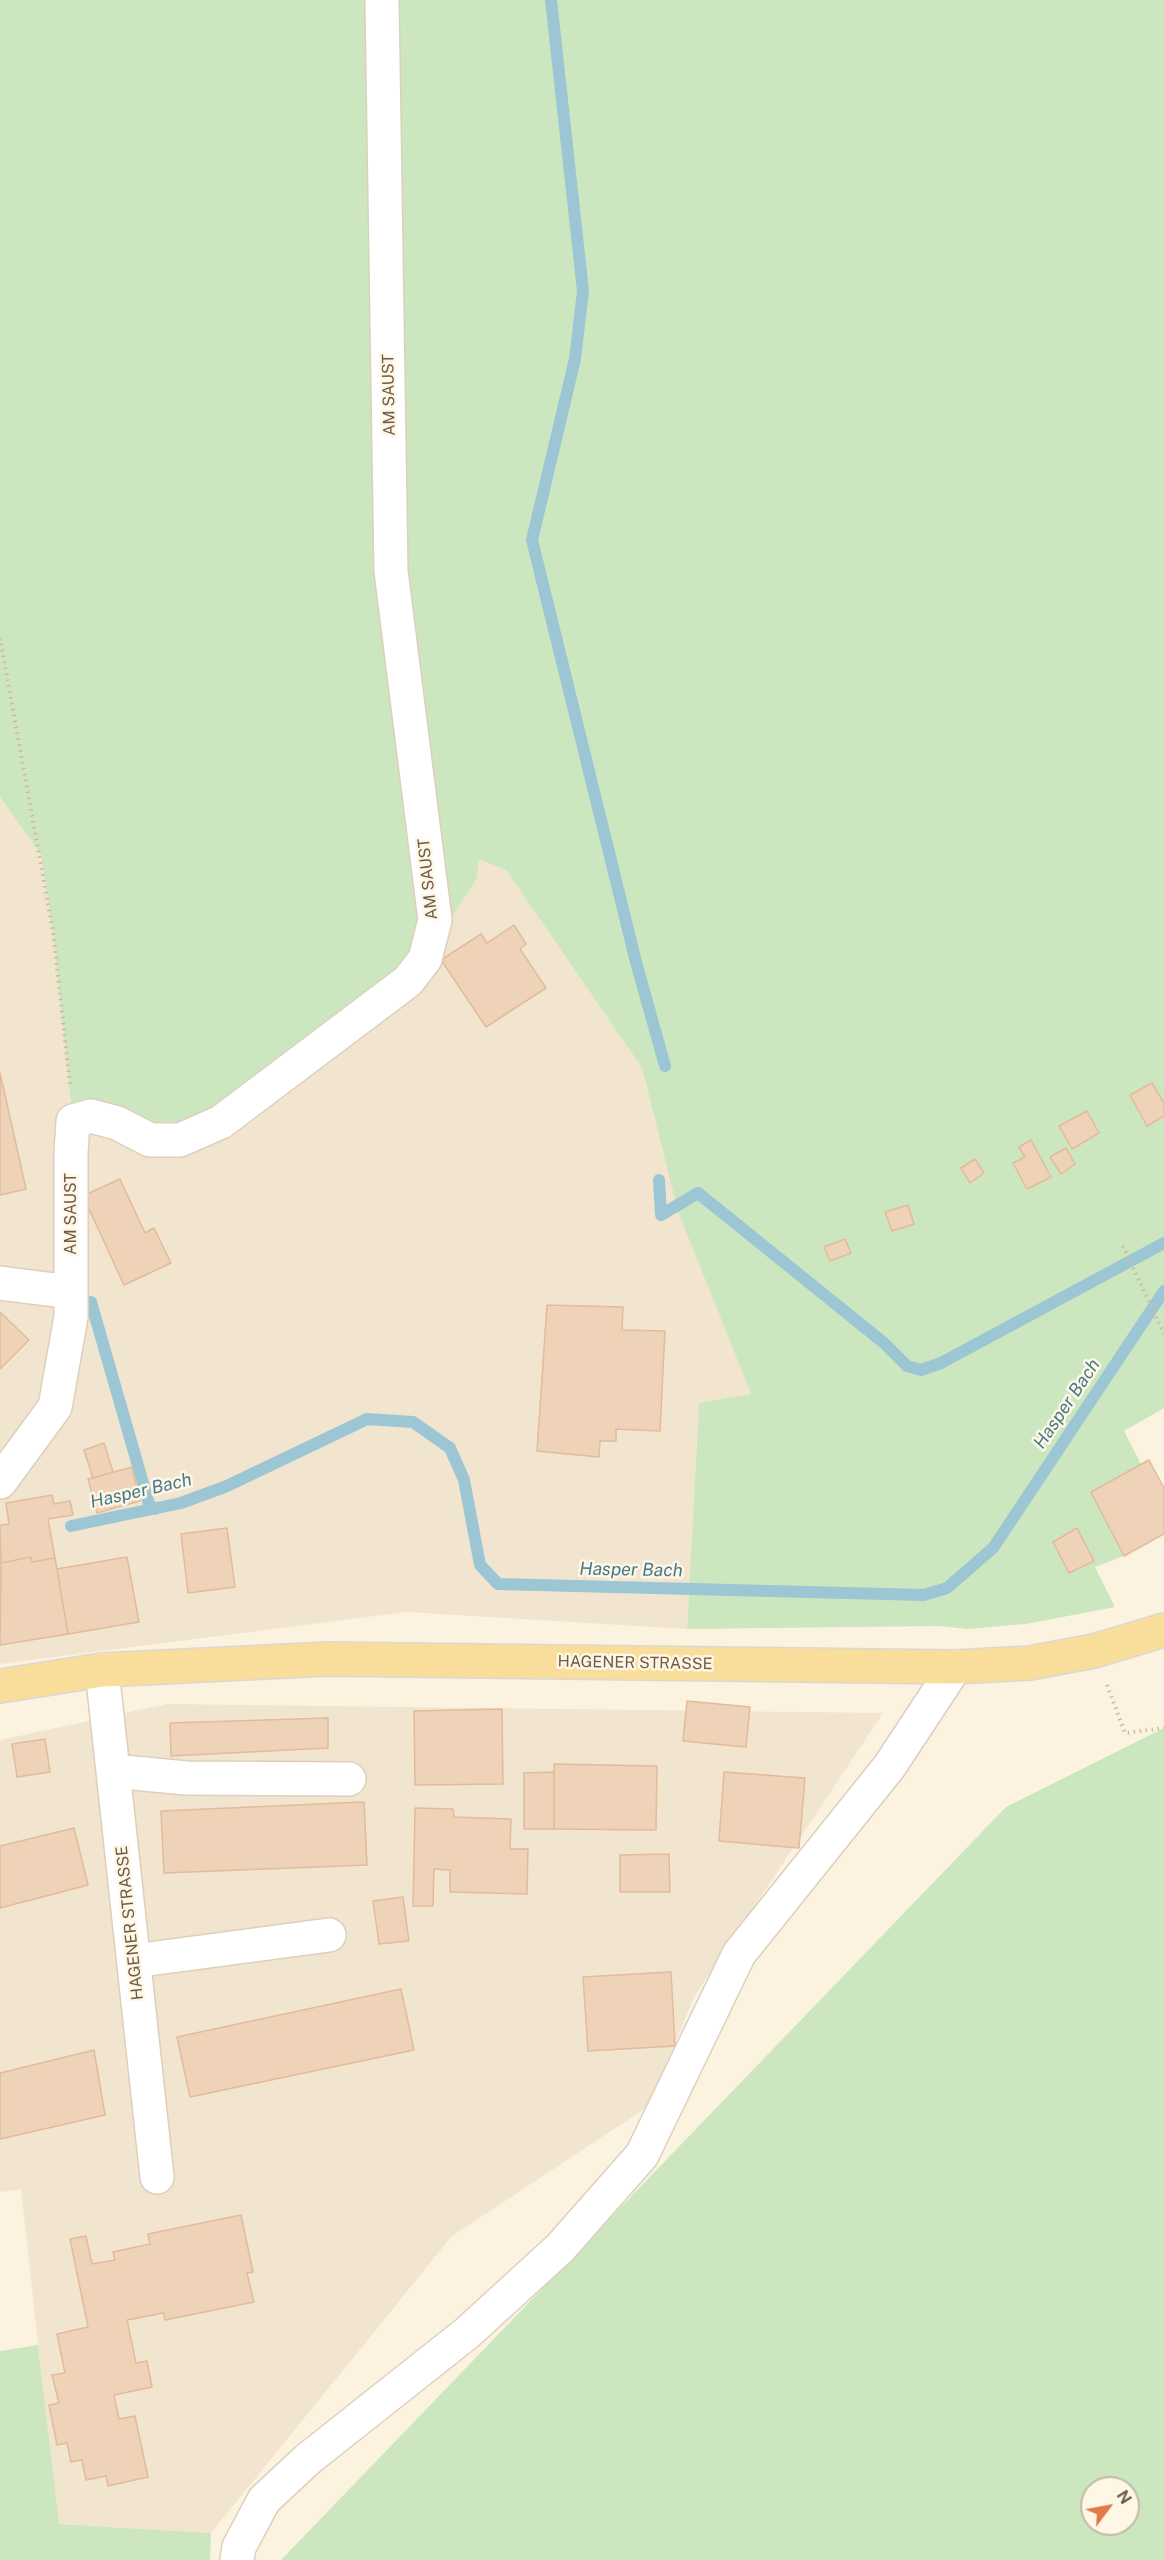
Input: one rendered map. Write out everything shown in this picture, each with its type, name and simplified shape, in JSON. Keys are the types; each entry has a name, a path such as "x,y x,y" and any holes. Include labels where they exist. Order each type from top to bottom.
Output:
{"main road":[{"name":"HAGENER STRASSE","path":"0,1686 102,1670 327,1659 955,1667 1030,1663 1094,1651 1164,1630"}],"street":[{"name":"AM SAUST","path":"0,1482 56,1407 71,1317 70,1153 74,1121 91,1116 117,1123 150,1140 180,1140 221,1122 408,981 425,959 435,920 391,571 382,0"},
{"path":"0,1283 71,1292"},
{"path":"237,2560 239,2547 264,2500 308,2459 467,2333 551,2256 642,2155 739,1954 889,1767 955,1667"},
{"name":"HAGENER STRASSE","path":"102,1670 157,2176"},
{"path":"113,1771 186,1778 349,1779"},
{"path":"134,1961 329,1935"}],"path":[{"path":"0,638 53,932 74,1121"},
{"path":"1123,1246 1164,1334"},
{"path":"1094,1651 1125,1733 1164,1728"}],"shaded area":[{"path":"0,797 41,855 53,932 425,959 477,878 479,858 506,870 642,1068 678,1212 751,1394 699,1403 687,1629 406,1612 0,1664"},
{"path":"167,1704 883,1713 694,1997 649,2106 452,2236 211,2533 58,2524 21,2189 0,2192 0,1740"}],"green space":[{"path":"0,0 1164,0 1164,1408 1124,1431 1141,1464 1091,1492 1124,1556 1095,1567 1115,1607 1026,1624 967,1629 940,1626 687,1629 699,1403 751,1394 678,1212 642,1068 506,870 479,859 477,878 425,959 180,1140 73,1121 53,932 41,855 0,797"},
{"path":"1164,1728 1164,2560 281,2560 1006,1807"},
{"path":"38,2345 59,2524 211,2533 210,2560 0,2560 0,2351"}],"building":[{"path":"514,925 526,944 520,949 546,988 486,1027 441,960 481,934 487,943"},
{"path":"0,1073 26,1189 0,1195"},
{"path":"1152,1083 1164,1103 1164,1116 1147,1126 1130,1095"},
{"path":"1087,1111 1099,1133 1072,1149 1059,1126"},
{"path":"1031,1140 1051,1177 1027,1189 1013,1163 1025,1157 1019,1147"},
{"path":"1066,1148 1075,1164 1061,1174 1050,1157"},
{"path":"975,1159 984,1173 970,1183 961,1168"},
{"path":"120,1179 145,1233 154,1228 171,1263 124,1285 83,1196"},
{"path":"908,1205 914,1224 892,1231 885,1212"},
{"path":"845,1239 851,1253 830,1261 824,1247"},
{"path":"547,1305 623,1307 622,1330 665,1331 660,1431 616,1429 616,1441 600,1441 599,1457 537,1451"},
{"path":"0,1312 29,1340 0,1369"},
{"path":"104,1443 113,1472 93,1478 84,1450"},
{"path":"1149,1460 1164,1488 1164,1534 1124,1556 1091,1492"},
{"path":"132,1467 140,1501 97,1513 88,1479"},
{"path":"52,1495 54,1504 70,1501 73,1515 48,1519 55,1558 32,1562 31,1557 1,1563 0,1525 9,1524 6,1503"},
{"path":"227,1528 235,1587 188,1593 181,1534"},
{"path":"1077,1528 1094,1561 1069,1573 1053,1542"},
{"path":"31,1557 32,1562 55,1558 68,1634 0,1645 1,1563"},
{"path":"127,1557 139,1622 68,1634 57,1569"},
{"path":"687,1701 750,1707 746,1747 683,1741"},
{"path":"502,1709 503,1784 415,1785 414,1711"},
{"path":"328,1718 328,1748 171,1756 170,1723"},
{"path":"45,1739 50,1772 17,1777 12,1744"},
{"path":"554,1764 657,1766 656,1830 554,1829"},
{"path":"554,1772 554,1829 524,1829 524,1773"},
{"path":"724,1772 805,1778 799,1848 719,1841"},
{"path":"364,1802 367,1865 164,1873 161,1811"},
{"path":"415,1808 453,1809 454,1817 511,1819 510,1849 528,1849 527,1894 450,1892 450,1870 434,1869 433,1906 413,1906"},
{"path":"74,1828 88,1885 0,1908 0,1846"},
{"path":"669,1854 670,1892 620,1892 620,1855"},
{"path":"403,1897 409,1941 379,1944 373,1901"},
{"path":"671,1972 675,2046 588,2051 583,1977"},
{"path":"401,1989 414,2050 190,2097 177,2037"},
{"path":"94,2050 105,2115 0,2139 0,2073"},
{"path":"241,2215 253,2272 247,2273 254,2302 165,2320 164,2313 127,2320 136,2363 147,2361 152,2387 114,2395 119,2419 135,2416 148,2477 108,2486 106,2476 86,2480 82,2460 71,2462 67,2443 57,2445 49,2405 59,2403 52,2375 65,2373 57,2334 88,2327 70,2239 86,2236 92,2264 115,2260 113,2252 150,2244 148,2234"}],"waterway":[{"path":"551,0 583,291 575,359 532,540 636,962 665,1066"},
{"path":"659,1180 661,1215 698,1193 884,1343 907,1366 921,1370 941,1363 1164,1243"},
{"name":"Hasper Bach","path":"71,1526 181,1503 227,1486 367,1419 413,1422 450,1448 464,1480 480,1565 498,1584 924,1595 947,1588 993,1548 1164,1291"},
{"path":"91,1302 149,1504 155,1509"}]}
